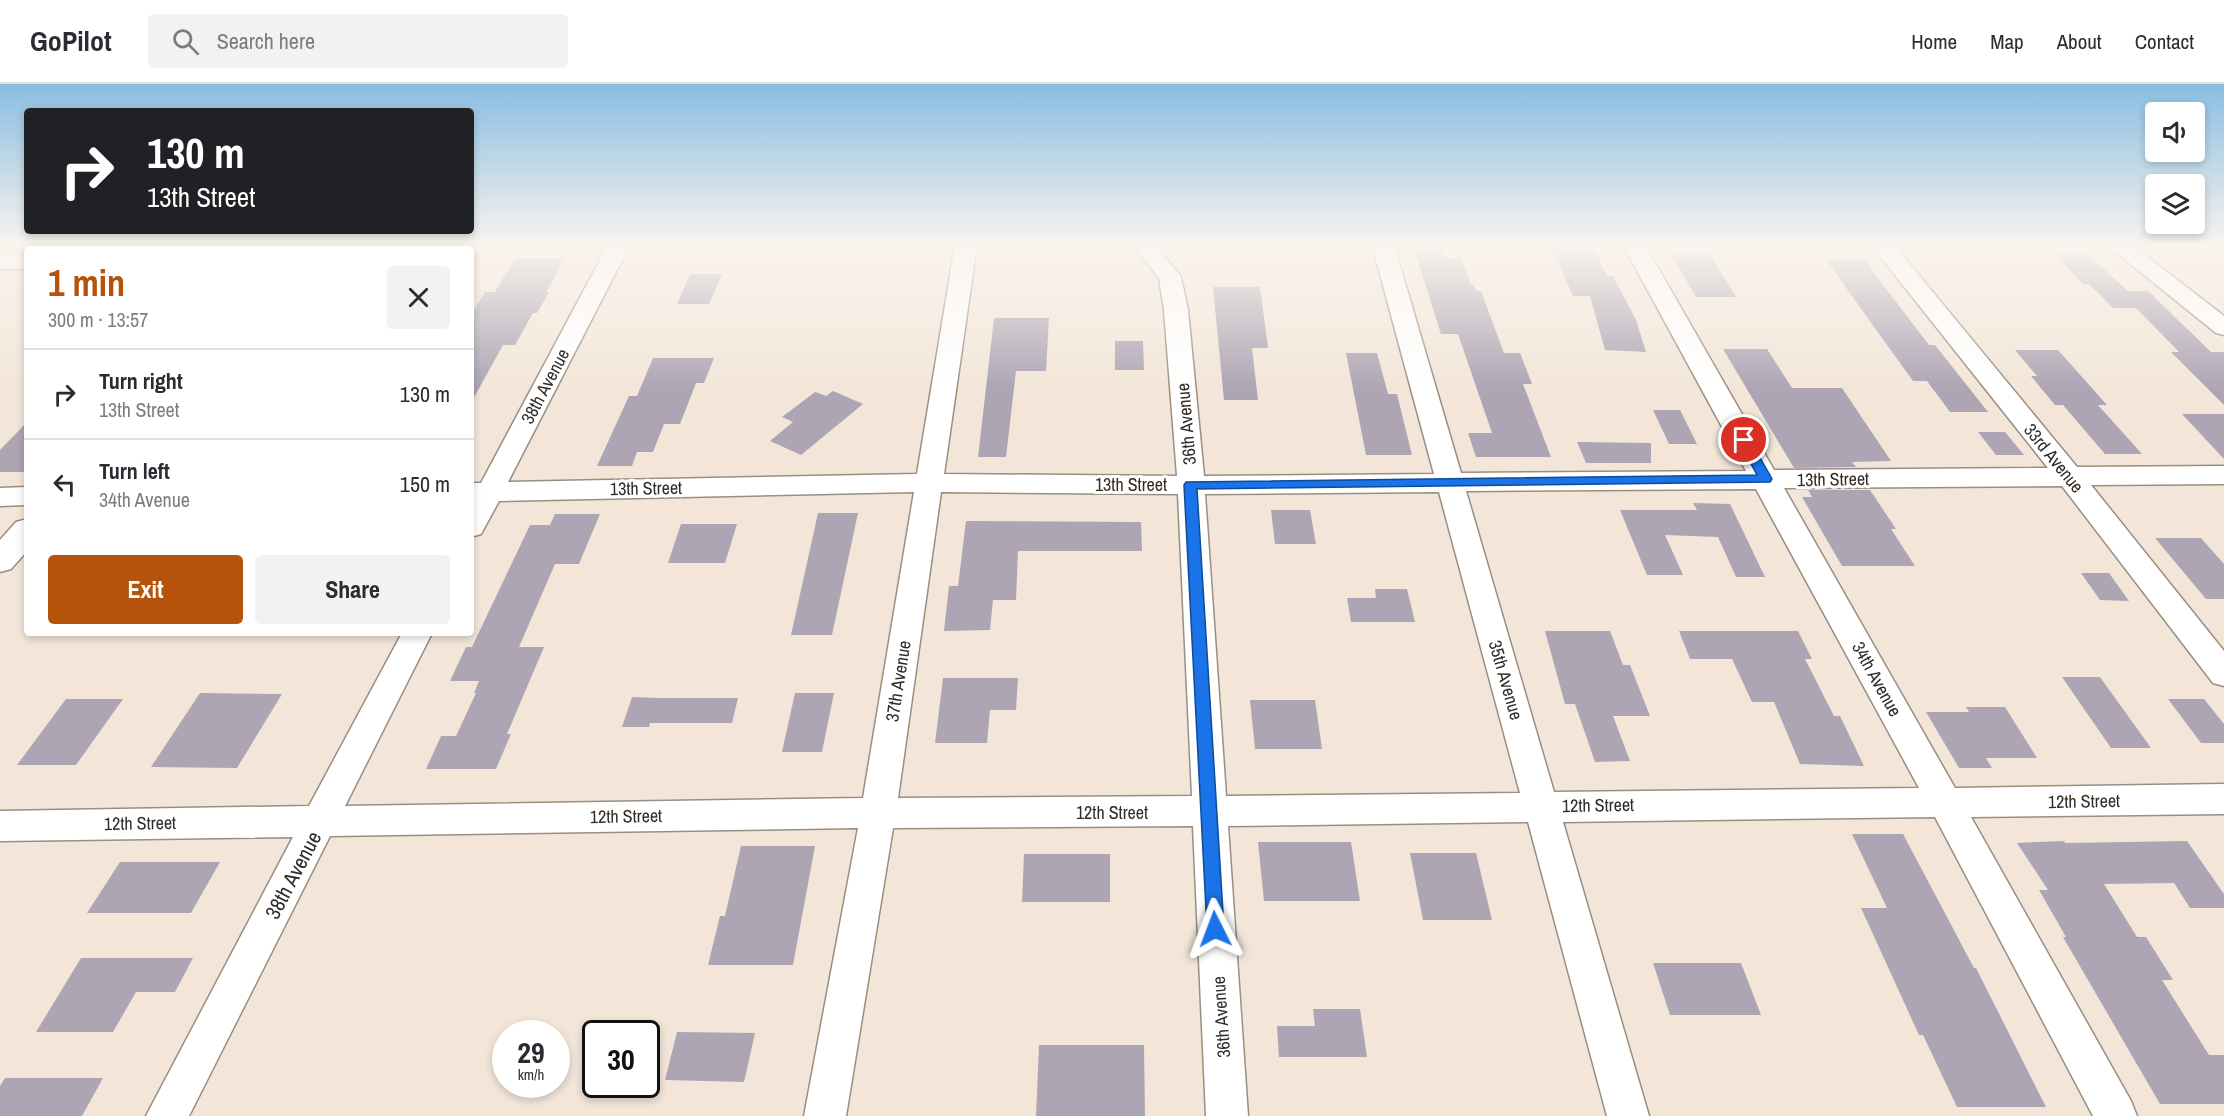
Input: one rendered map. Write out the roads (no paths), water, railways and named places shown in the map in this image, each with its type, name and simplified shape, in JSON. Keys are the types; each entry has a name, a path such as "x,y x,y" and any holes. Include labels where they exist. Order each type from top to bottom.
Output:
{"street":[{"name":"38th Avenue","path":"474,515 480,492 592,293"},
{"name":"37th Avenue","path":"825,1116 878,813 958,293"},
{"name":"36th Avenue","path":"1173,293 1191,485 1227,1116"},
{"name":"35th Avenue","path":"1397,293 1628,1116"},
{"name":"34th Avenue","path":"1661,293 1945,802 2116,1116"},
{"name":"33rd Avenue","path":"1920,293 2069,476 2224,674"},
{"path":"2180,293 2224,328"},
{"name":"13th Street","path":"480,492 928,483 1191,485 2224,475"},
{"path":"0,496 24,496"},
{"path":"0,561 24,534"},
{"name":"38th Avenue","path":"167,1116 415,636"},
{"name":"12th Street","path":"0,826 878,813 1208,812 2224,799"}]}
